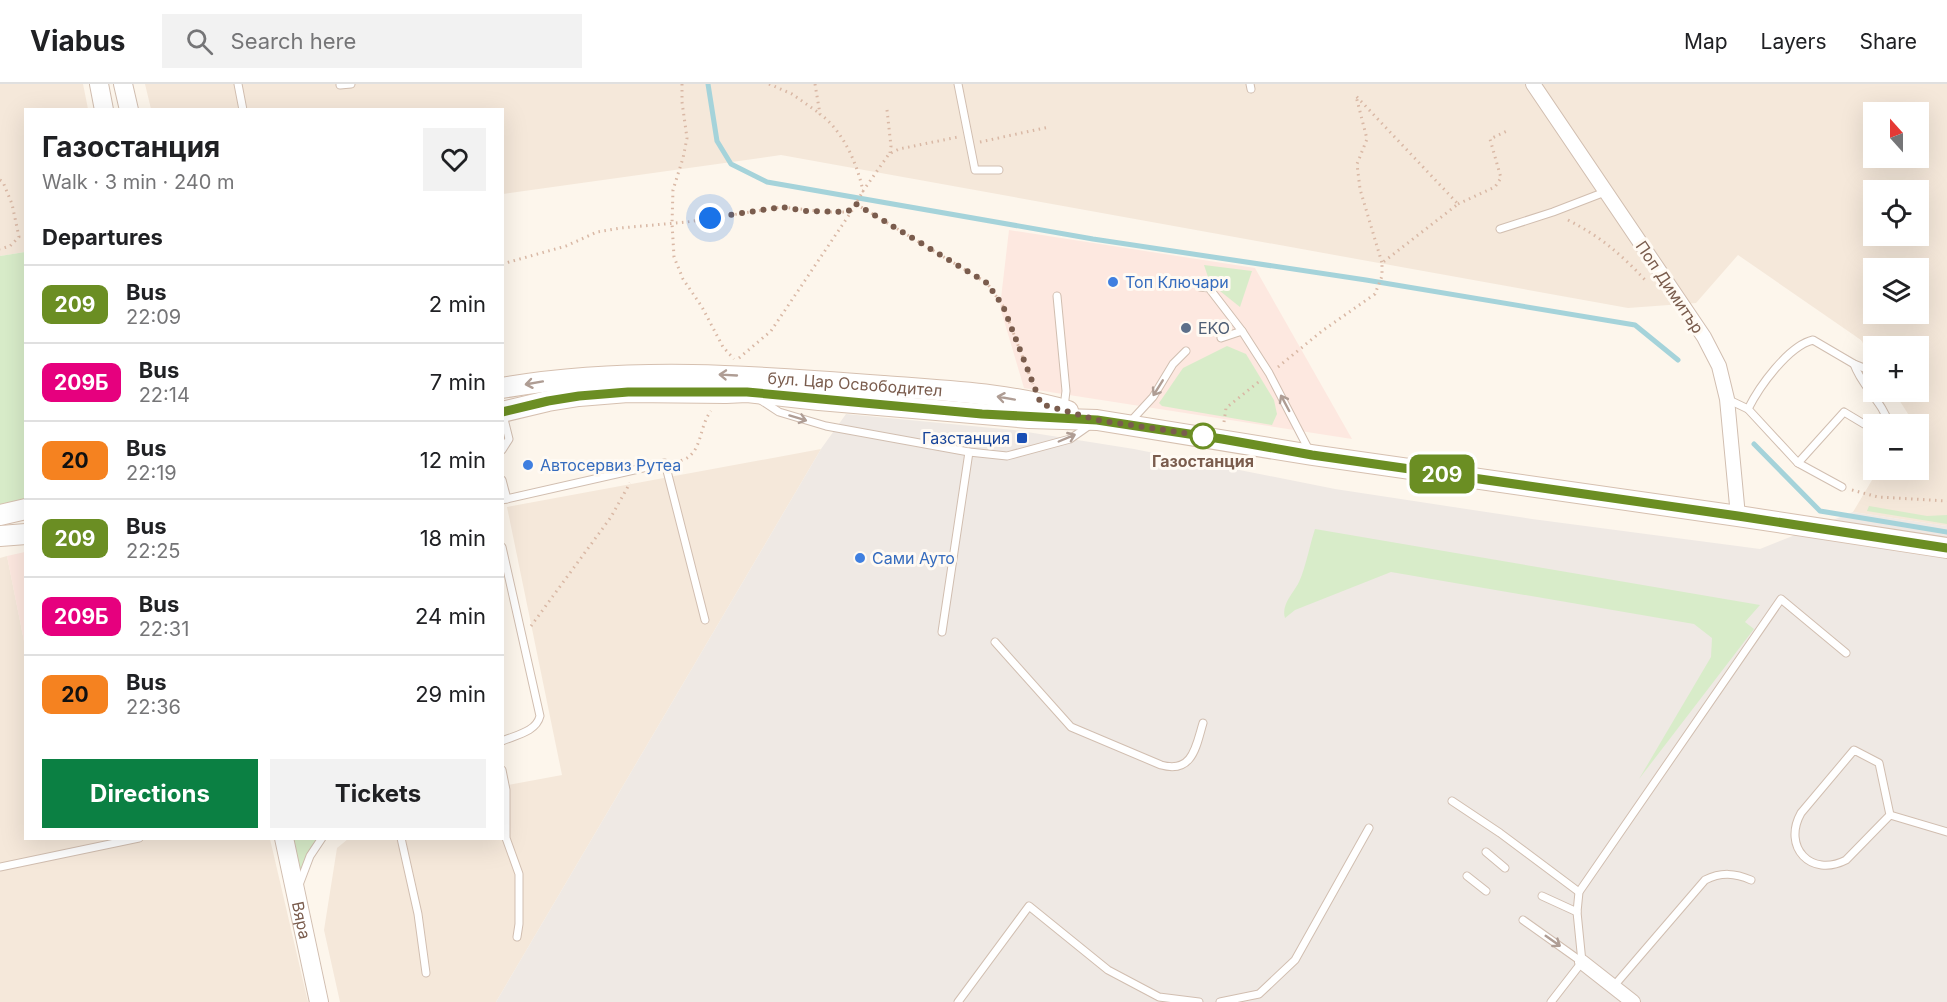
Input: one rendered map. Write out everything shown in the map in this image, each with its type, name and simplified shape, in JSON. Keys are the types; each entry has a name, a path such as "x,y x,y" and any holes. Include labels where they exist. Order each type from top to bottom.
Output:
{"main road":[{"name":"бул. Цар Освободител","path":"504,388 543,381 598,376 727,375 981,394 1064,409 1097,420"},
{"name":"бул. Цар Освободител","path":"504,412 579,396 649,392 747,392 1018,417 1097,420 1312,455 1947,548"},
{"path":"0,515 24,509"},
{"path":"0,536 24,534"}],"street":[{"path":"99,84 104,108"},
{"path":"123,84 129,108"},
{"name":"Поп Димитър","path":"1533,84 1704,337 1719,366 1727,399 1738,516"},
{"name":"Вяра","path":"284,840 319,1002"},
{"path":"1582,962 1632,1002"}],"lane":[{"path":"238,84 243,108"},
{"path":"340,86 351,84"},
{"path":"958,84 975,170 999,170"},
{"path":"1500,229 1605,192"},
{"path":"1200,287 1209,288 1242,331 1269,373 1312,455"},
{"path":"1057,296 1066,391 1064,409"},
{"path":"1221,338 1242,331"},
{"path":"1748,409 1756,393 1803,342 1813,340 1863,368"},
{"path":"1128,424 1152,397 1173,364 1186,351"},
{"path":"1854,364 1858,376 1874,397 1883,414"},
{"path":"747,392 779,412 826,426 969,452 1007,456 1070,439 1097,420"},
{"path":"1727,399 1748,409 1798,463 1842,487"},
{"path":"1798,463 1844,412 1863,423"},
{"path":"504,416 509,439 504,447"},
{"path":"942,632 969,452"},
{"path":"505,499 665,464 705,620"},
{"path":"504,556 539,711 539,721 532,729 504,740"},
{"path":"1551,1002 1582,962 1576,912 1579,892 1781,599 1846,653"},
{"path":"995,642 1071,727 1161,765 1177,767 1190,759 1203,723"},
{"path":"1854,750 1879,763 1890,815 1846,860 1837,864 1816,865 1800,853 1795,843 1796,822 1801,813 1854,750"},
{"path":"504,780 507,838 519,874 517,937"},
{"path":"1452,801 1500,833 1579,892"},
{"path":"1890,815 1947,832"},
{"path":"1220,1002 1259,994 1295,960 1369,828"},
{"path":"0,867 129,840"},
{"path":"296,893 310,856 321,840"},
{"path":"401,840 418,914 426,973"},
{"path":"1486,852 1505,868"},
{"path":"1613,987 1706,880 1714,875 1727,874 1740,875 1751,880"},
{"path":"1467,876 1486,891"},
{"path":"1542,896 1576,912"},
{"path":"958,1002 1029,906 1107,970 1160,997 1199,1002"},
{"path":"1523,920 1582,962"}],"path":[{"path":"682,84 687,138 672,190 673,245 677,268 723,346 736,362 740,356 771,331 889,154 892,148 888,110"},
{"path":"769,84 792,94 831,123 842,138 860,175 863,191"},
{"path":"815,84 820,114"},
{"path":"1222,439 1226,408 1322,331 1375,294 1382,276 1382,263 1360,189 1357,164 1367,139 1356,96 1458,204"},
{"path":"970,144 1049,127"},
{"path":"1382,263 1458,204 1495,187 1501,178 1490,139 1507,131"},
{"path":"889,154 968,135"},
{"path":"0,180 12,204 18,237 10,246 0,249"},
{"path":"856,204 987,283 1003,306 1041,404"},
{"path":"504,263 566,246 597,232 782,207 826,212 845,212 853,209"},
{"path":"1553,212 1593,233 1623,256 1652,287"},
{"path":"665,464 692,456 699,445 705,419 726,393"},
{"path":"523,637 611,517 639,469"},
{"path":"1842,487 1878,497 1947,501"}],"shaded area":[{"path":"0,84 83,84 88,108 24,108 24,252 0,256"},
{"path":"145,84 1947,84 1947,526 1853,512 1872,480 1929,480 1929,414 1908,414 1900,402 1929,402 1929,336 1863,336 1863,343 1738,255 1696,303 1628,308 781,155 504,194 504,108 151,108"},
{"path":"1009,230 1255,268 1352,439 1024,388 1000,307"},
{"path":"846,414 1014,430 1134,449 1335,489 1532,519 1760,549 1853,512 1947,526 1947,1002 496,1002 821,449"},
{"path":"821,449 496,1002 340,1002 324,930 337,848 347,840 504,840 504,786 562,775 507,507"},
{"path":"24,552 24,641 7,556"},
{"path":"7,556 24,641 24,840 270,840 308,1002 0,1002 0,558"}],"green space":[{"path":"24,252 24,499 0,506 0,256"},
{"path":"1204,265 1252,271 1240,307 1210,283"},
{"path":"1227,346 1246,354 1274,400 1277,414 1272,425 1162,406 1159,403 1183,368"},
{"path":"1869,506 1927,516 1947,515 1947,524 1867,511"},
{"path":"1315,529 1760,605 1745,622 1754,629 1639,779 1711,657 1712,638 1694,624 1391,572 1295,610 1285,618 1284,609 1301,579"},
{"path":"289,840 317,840 308,854 297,879"}],"waterway":[{"path":"708,84 717,141 731,164 767,182 1093,239 1366,280 1635,325 1678,360"},
{"path":"1754,444 1820,511 1947,532"}],"bus line":[{"name":"209","path":"504,412 579,396 628,392 747,392 1029,418 1097,420 1312,455 1947,548"}],"place":[{"name":"Топ Ключари","path":"1113,282"},
{"name":"EKO","path":"1186,328"},
{"name":"Газoстанция","path":"1203,436"},
{"name":"Газстанция","path":"1022,438"},
{"name":"Автосервиз Рутеа","path":"528,465"},
{"name":"Сами Ауто","path":"860,558"}],"route":[{"path":"710,218 782,207 806,211 845,212 853,209 856,204 987,283 1003,306 1041,404 1097,420 1203,436"}]}
